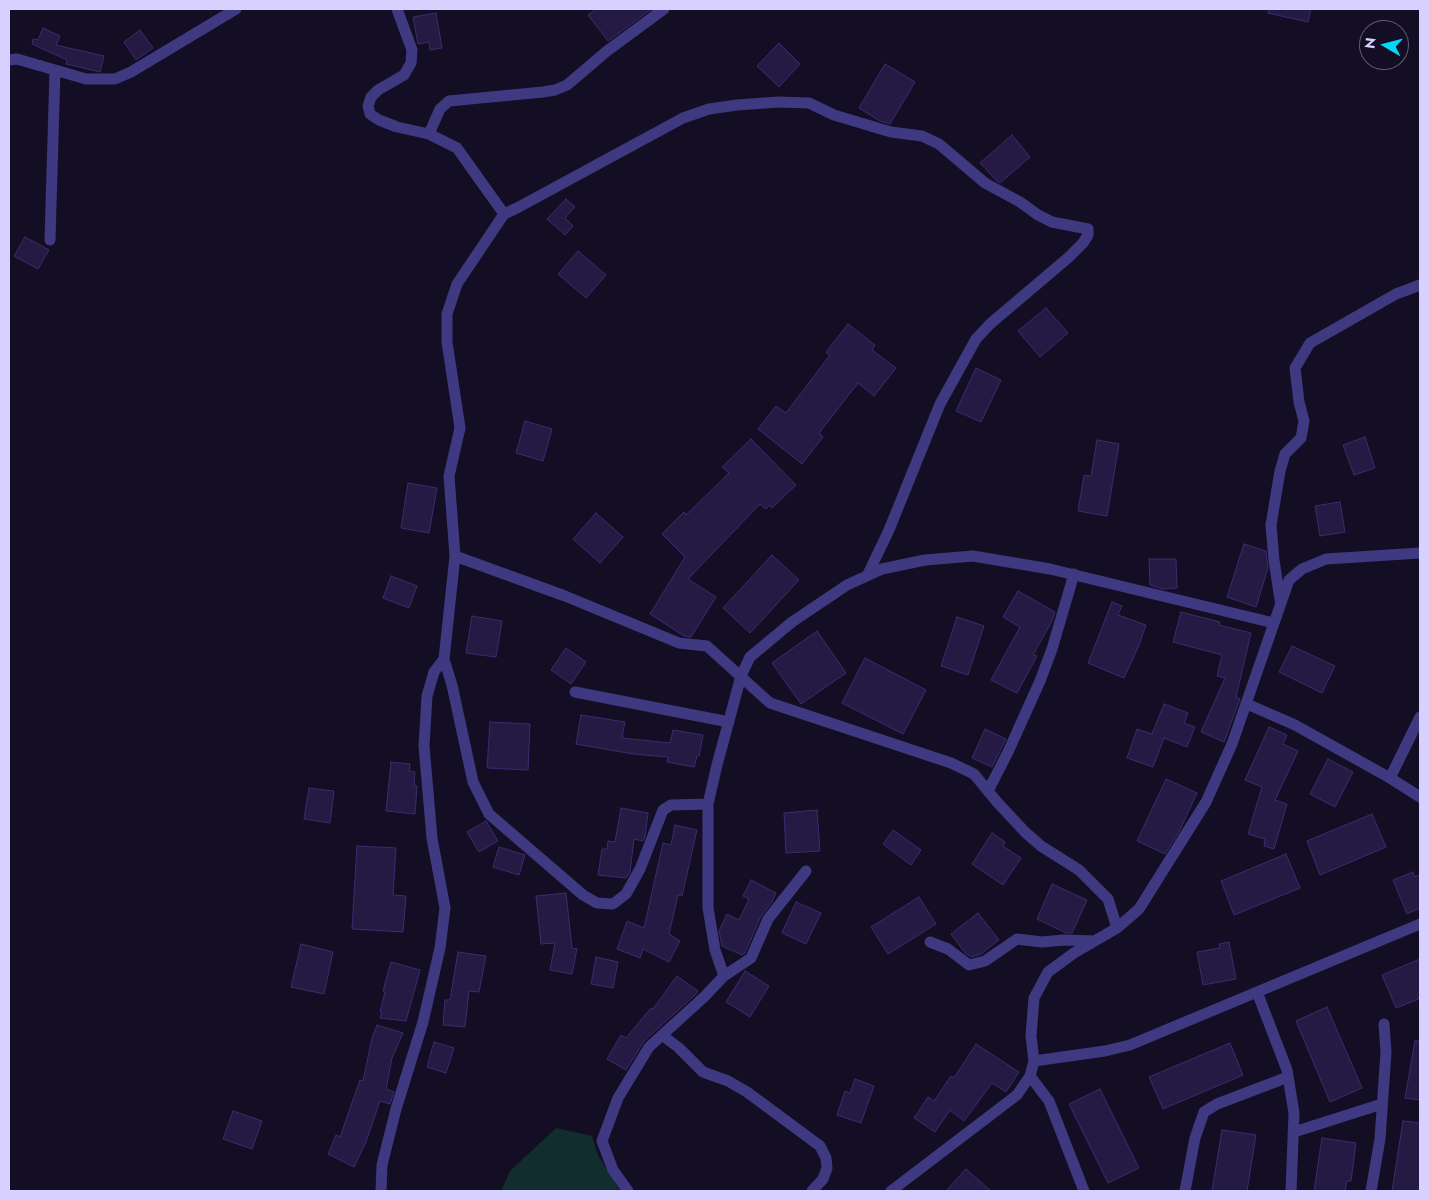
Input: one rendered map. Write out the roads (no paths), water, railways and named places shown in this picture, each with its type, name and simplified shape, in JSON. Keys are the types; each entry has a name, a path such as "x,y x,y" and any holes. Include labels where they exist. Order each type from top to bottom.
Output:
{"street":[{"path":"9,60 17,59 86,79 114,79 132,72 236,9"},
{"path":"397,9 412,50 411,63 404,75 378,90 371,97 368,106 370,114 397,128 428,134 457,148 504,214"},
{"path":"428,134 440,109 449,101 544,92 567,85 607,51 664,9"},
{"path":"50,240 55,70"},
{"path":"708,804 671,805 663,810 640,869 626,894 613,904 597,903 583,895 489,814 473,782 452,685 444,659 455,556 450,476 460,428 447,342 447,314 457,284 504,214 683,118 709,109 779,102 809,103 834,115 891,132 922,136 939,144 985,183 1020,202 1038,215 1052,222 1088,229 1088,234 1082,243 1069,257 990,324 976,339 940,404 889,530 867,576"},
{"path":"1281,603 1271,525 1280,471 1285,454 1301,438 1304,421 1299,402 1295,368 1310,343 1396,294 1420,285"},
{"path":"891,1191 1017,1095 1030,1076 1034,1060 1031,1036 1034,998 1048,972 1074,953 1117,928 1139,909 1206,802 1232,744 1247,704 1289,580 1302,568 1326,559 1420,553"},
{"path":"455,556 565,596 680,643 707,646 770,703 951,763 974,774 1008,815 1031,837 1041,846 1079,870 1108,899 1117,928"},
{"path":"724,976 715,950 708,908 708,804 716,765 741,676 750,657 792,622 848,585 882,569 925,560 973,556 1050,568 1274,623"},
{"path":"988,791 1040,681 1052,649 1074,574"},
{"path":"381,1191 382,1165 396,1109 423,1022 440,948 444,908 432,838 424,746 427,696 434,672 444,659"},
{"path":"574,692 729,722"},
{"path":"1247,704 1295,725 1420,797"},
{"path":"1390,778 1420,718"},
{"path":"628,1191 613,1170 602,1141 618,1098 649,1047 704,998 724,976 751,958 768,919 806,871"},
{"path":"1034,1060 1105,1051 1130,1045 1420,924"},
{"path":"930,942 948,949 968,965 985,961 1017,939 1042,942 1064,940 1094,941"},
{"path":"1257,992 1287,1070 1294,1113 1292,1191"},
{"path":"1370,1191 1380,1139 1386,1052 1384,1024"},
{"path":"662,1035 679,1048 703,1072 728,1081 747,1092 820,1146 826,1158 827,1168 823,1179 812,1191"},
{"path":"1030,1076 1049,1101 1084,1191"},
{"path":"1185,1191 1194,1138 1204,1112 1218,1104 1288,1077"},
{"path":"1294,1132 1382,1104"}]}
